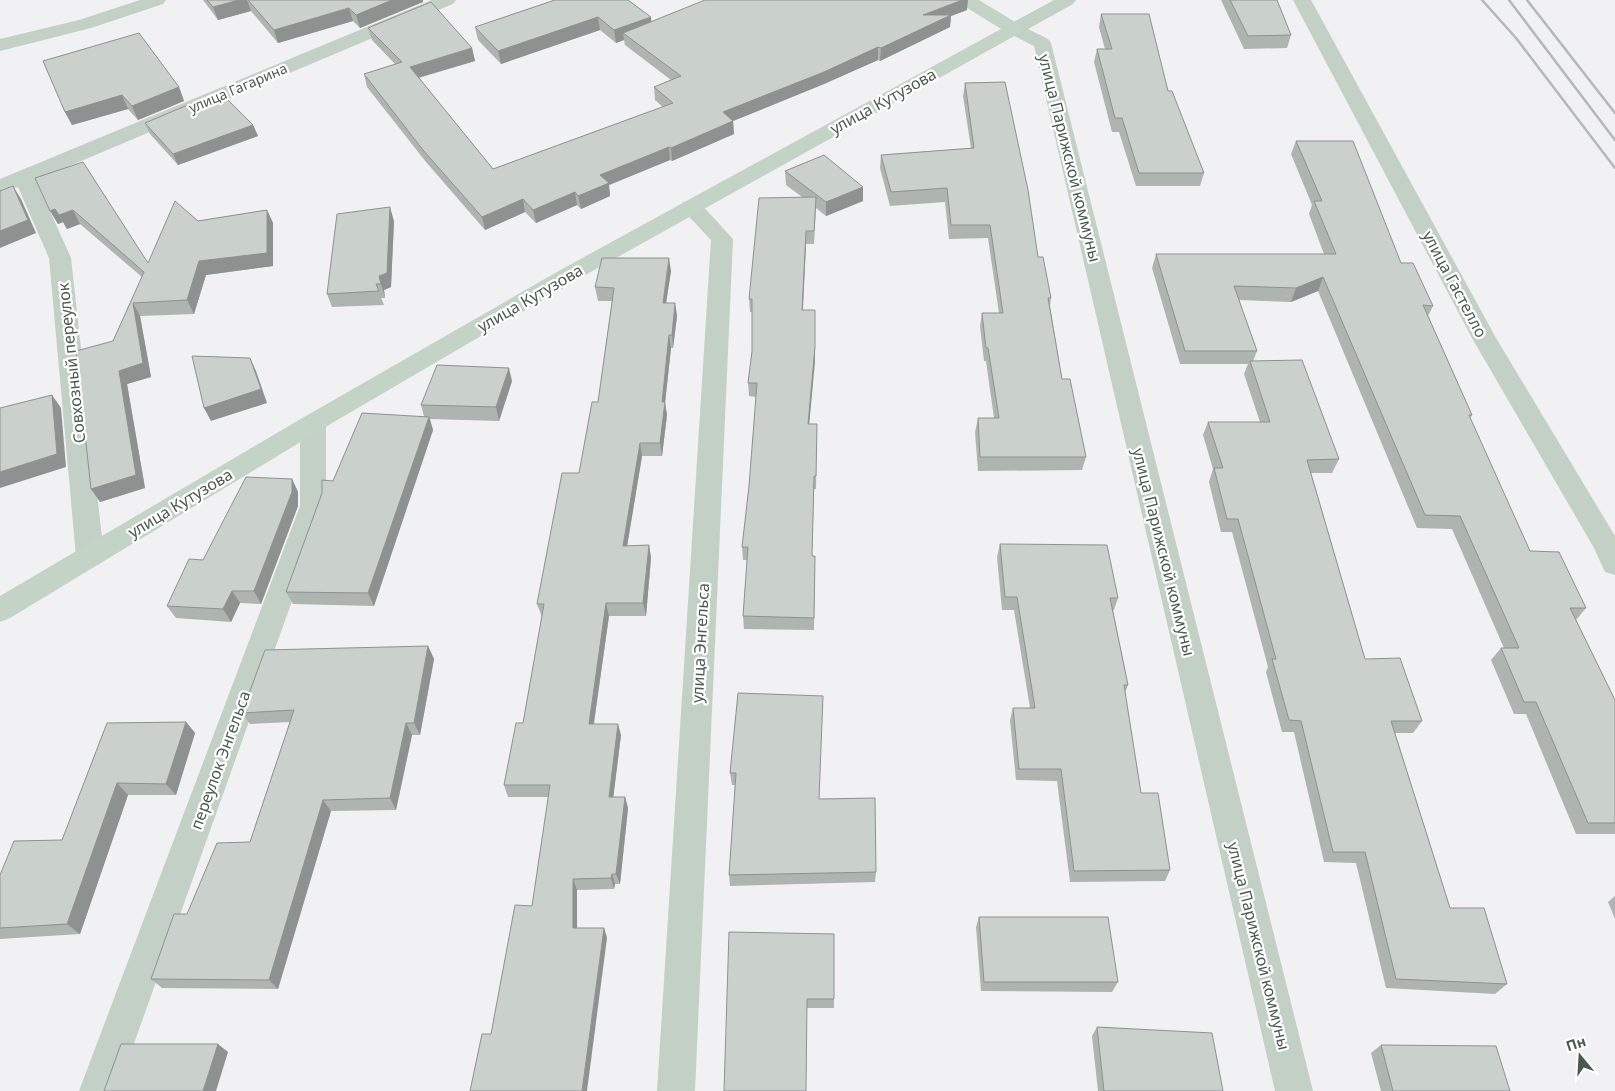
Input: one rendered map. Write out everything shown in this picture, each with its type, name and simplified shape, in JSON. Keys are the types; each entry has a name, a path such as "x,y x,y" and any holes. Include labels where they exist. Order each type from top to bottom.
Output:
{"main road":[{"path":"967,0 1014,29"},
{"name":"улица Кутузова","path":"0,610 314,423 572,273 1014,29"}],"street":[{"path":"0,45 85,24 157,0"},
{"name":"улица Гагарина","path":"0,187 448,0"},
{"name":"улица Кутузова","path":"1014,29 1067,0"},
{"name":"улица Гастелло","path":"1302,0 1484,338 1606,545 1615,564"},
{"name":"улица Парижской коммуны","path":"1014,29 1042,43 1294,1091"},
{"name":"Совхозный переулок","path":"24,177 60,258 90,556"},
{"name":"улица Энгельса","path":"676,1091 722,239 692,208"},
{"name":"переулок Энгельса","path":"98,1091 313,506 314,423"}],"building":[{"path":"207,0 239,0 213,7"},
{"path":"248,0 392,0 356,15 349,8 274,30"},
{"path":"555,0 628,0 651,17 614,30 598,17 498,51 475,27"},
{"path":"705,0 962,0 923,15 951,15 881,48 878,47 824,72 723,112 733,121 671,148 669,147 600,175 609,183 578,196 575,192 533,210 523,199 482,217 423,150 364,74 402,62 368,28 431,2 472,48 410,67 493,169 673,103 654,87 681,76 623,33"},
{"path":"1230,0 1277,0 1291,35 1248,36"},
{"path":"1101,14 1149,14 1168,91 1172,91 1204,173 1139,173 1122,118 1115,118 1097,49 1112,49"},
{"path":"139,33 179,87 132,106 122,95 65,112 43,61"},
{"path":"1005,82 1028,190 1038,257 1043,257 1051,298 1048,298 1062,379 1070,379 1086,457 980,457 978,418 999,418 988,348 986,348 982,313 1003,313 990,225 951,225 947,188 891,192 881,155 974,148 965,83"},
{"path":"226,98 253,125 173,154 145,123 190,104 194,110"},
{"path":"1296,141 1353,141 1401,263 1413,263 1433,306 1423,305 1472,415 1469,415 1530,551 1559,552 1586,608 1570,608 1615,700 1615,823 1588,823 1536,702 1524,702 1501,648 1519,648 1460,516 1425,515 1323,277 1296,288 1234,286 1257,351 1185,351 1156,254 1336,254 1314,201 1322,201"},
{"path":"824,155 863,187 826,202 785,171"},
{"path":"83,162 148,263 175,201 198,221 267,210 267,253 199,261 187,300 133,303 143,363 119,371 136,475 91,489 76,351 113,341 144,272 73,210 59,215 55,209 50,211 35,178"},
{"path":"13,186 28,220 0,231 0,191"},
{"path":"816,197 814,231 806,231 802,310 815,310 815,347 808,424 817,424 812,556 815,556 814,618 743,616 748,547 742,547 757,383 748,383 752,351 752,299 749,299 759,198"},
{"path":"390,207 387,273 379,276 381,284 376,284 379,291 327,294 337,214"},
{"path":"602,258 669,258 663,303 675,303 672,335 669,335 662,402 665,402 660,443 640,443 623,546 649,545 643,603 606,603 589,724 618,724 609,797 625,797 616,874 612,874 611,878 573,879 573,928 604,928 582,1091 470,1091 482,1034 491,1034 515,905 532,906 550,785 504,785 516,723 523,723 544,604 537,604 562,473 579,473 592,402 598,402 614,288 595,287"},
{"path":"192,356 250,358 261,389 204,408"},
{"path":"1302,360 1339,459 1307,460 1365,659 1400,658 1422,721 1391,721 1450,908 1484,908 1507,984 1396,979 1365,852 1333,852 1301,721 1289,720 1272,659 1276,659 1238,519 1227,519 1214,468 1223,468 1208,422 1270,422 1250,361"},
{"path":"437,365 509,368 496,407 421,405"},
{"path":"52,395 57,454 0,472 0,408"},
{"path":"362,413 429,417 368,593 286,592 322,493 322,480 333,481"},
{"path":"246,477 292,479 292,492 254,591 232,591 223,609 167,606 189,559 203,560"},
{"path":"1000,544 1107,545 1118,598 1110,598 1128,685 1124,685 1141,793 1158,793 1170,870 1074,871 1061,769 1019,769 1013,708 1035,708 1017,597 1005,597"},
{"path":"428,646 414,723 406,723 390,798 323,800 269,980 151,979 174,914 187,914 217,843 250,842 294,710 242,713 265,650"},
{"path":"738,693 823,696 819,799 875,798 876,872 729,875 736,773 730,773"},
{"path":"186,722 166,784 117,783 67,924 0,928 0,875 14,841 62,840 107,723"},
{"path":"979,917 1108,917 1118,982 984,982"},
{"path":"729,932 834,934 834,999 807,999 806,1091 724,1091"},
{"path":"1097,1027 1212,1033 1223,1091 1104,1091"},
{"path":"121,1044 218,1044 203,1091 104,1091"},
{"path":"1381,1045 1496,1046 1510,1091 1393,1091"}],"railway":[{"path":"1482,0 1516,38 1615,168"},
{"path":"1509,0 1615,140"},
{"path":"1527,0 1615,113"}]}
